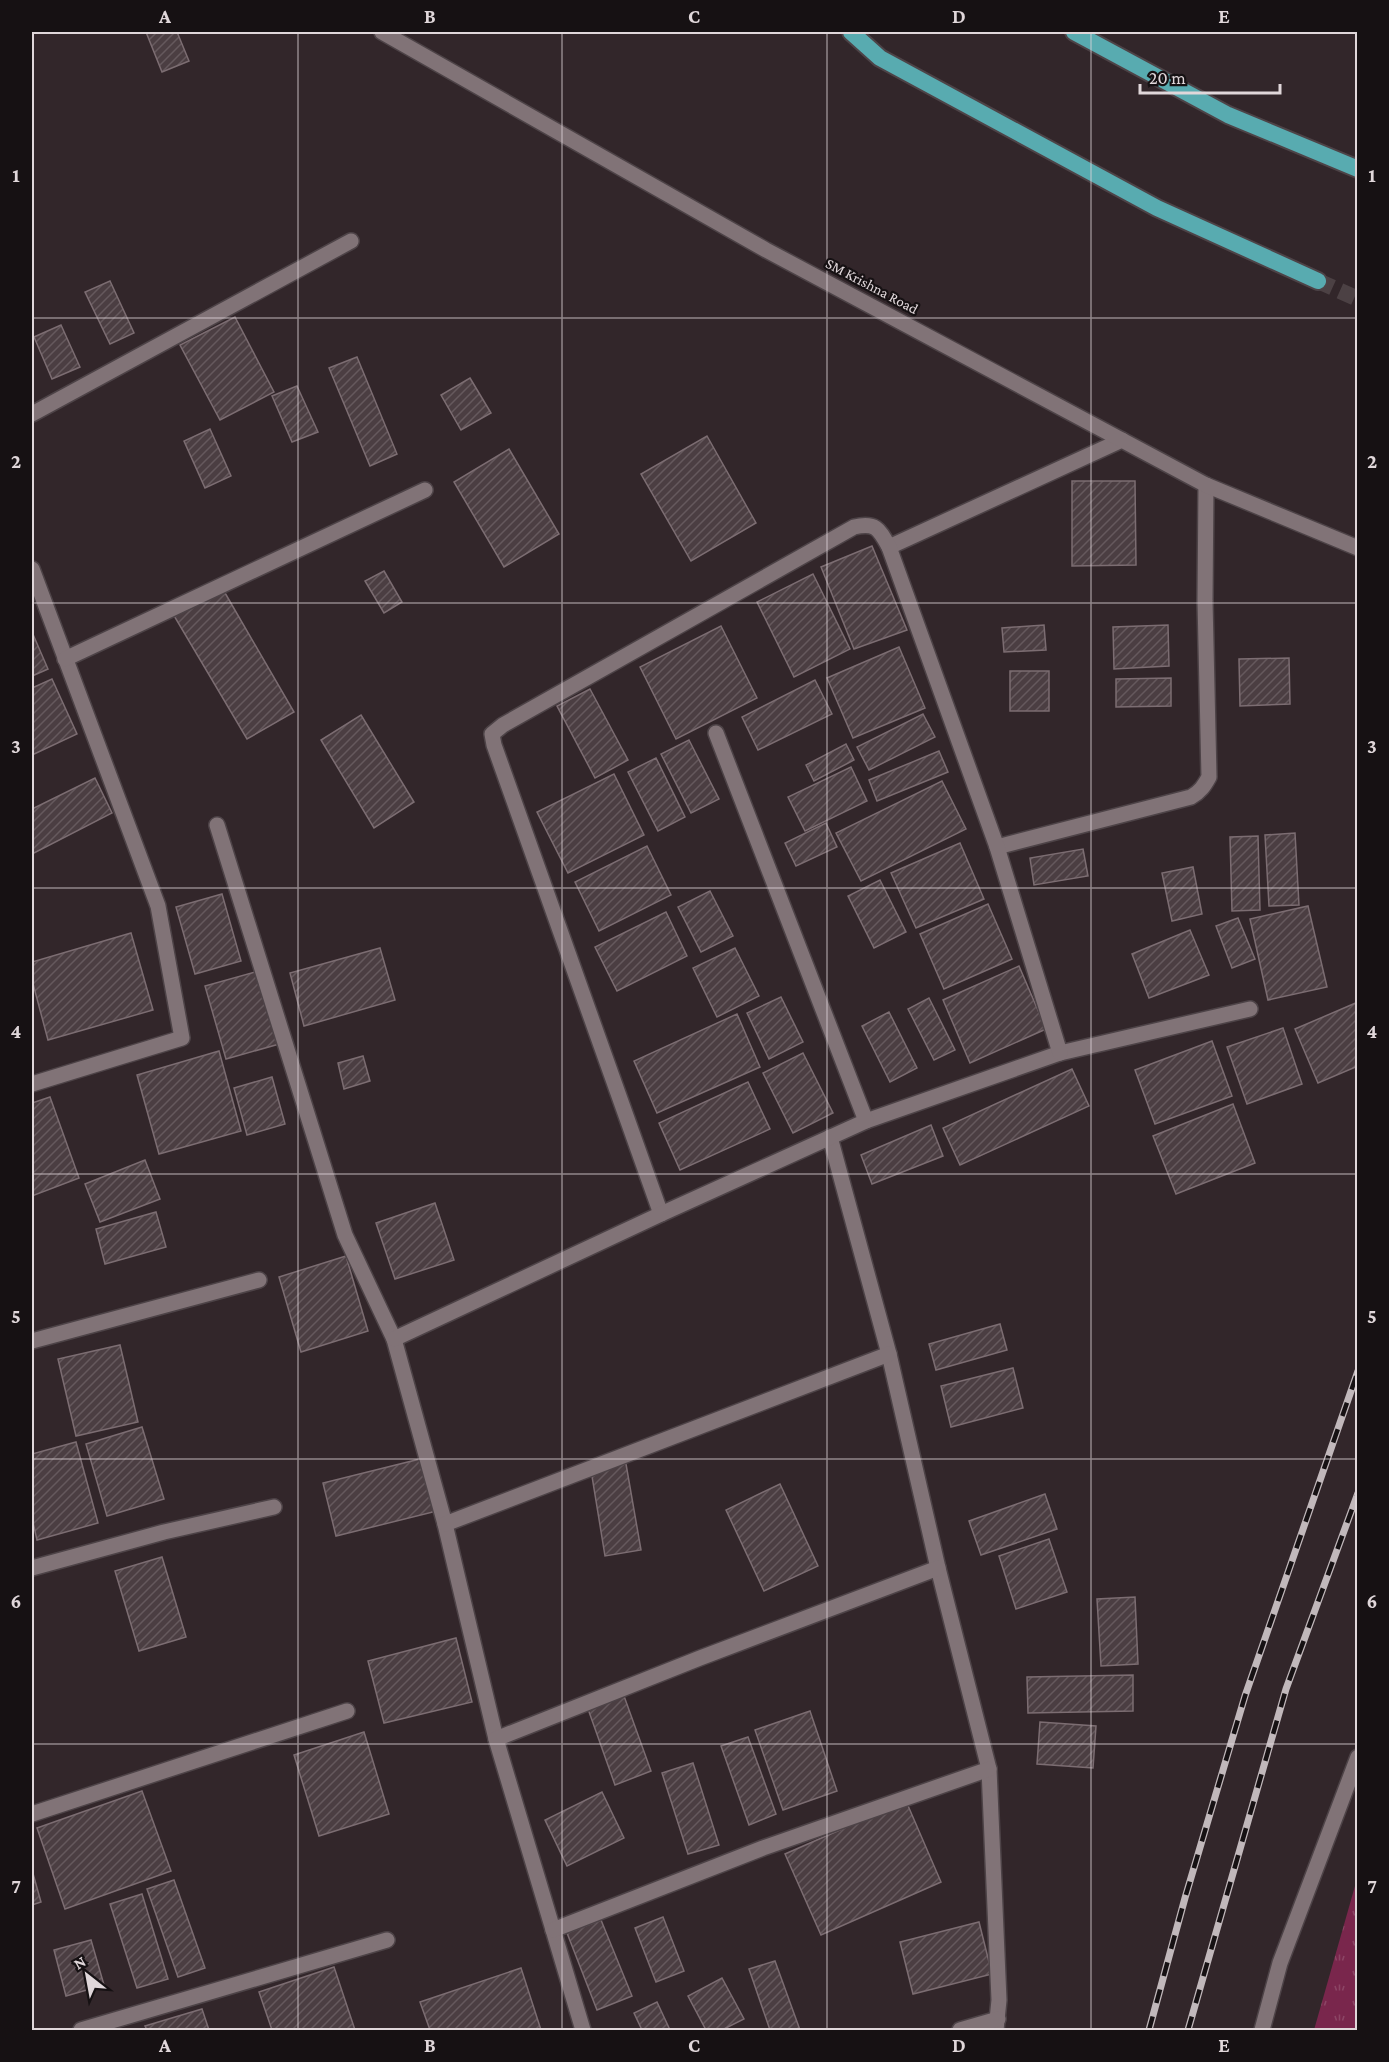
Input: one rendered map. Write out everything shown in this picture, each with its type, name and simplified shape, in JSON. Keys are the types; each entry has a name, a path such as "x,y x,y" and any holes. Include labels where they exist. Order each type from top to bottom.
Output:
{"highway":[{"path":"851,32 880,58 1157,208 1318,281"},
{"path":"1074,32 1228,115 1358,169"}],"street":[{"name":"SM Krishna Road","path":"382,32 766,250 1206,485 1358,548"},
{"path":"32,414 351,241"},
{"path":"889,547 1122,440"},
{"path":"997,847 1191,797 1205,785 1209,777 1205,601 1206,485"},
{"path":"65,659 425,490"},
{"path":"661,1214 492,734 503,725 854,527 874,526 880,531 889,547 997,847 1060,1053"},
{"path":"32,569 158,906 182,1038 32,1084"},
{"path":"716,733 866,1121"},
{"path":"217,825 345,1235 394,1340 445,1524 496,1739 583,2031"},
{"path":"394,1340 661,1214 866,1121 1060,1053 1250,1009"},
{"path":"830,1137 889,1354 938,1568 989,1769 999,2000 997,2025 960,2031"},
{"path":"32,1341 259,1280"},
{"path":"445,1524 889,1354"},
{"path":"32,1568 164,1532 274,1507"},
{"path":"496,1739 700,1658 938,1568"},
{"path":"32,1814 347,1711"},
{"path":"1262,2031 1280,1963 1358,1757"},
{"path":"553,1930 763,1848 989,1769"},
{"path":"81,2031 387,1940"}],"green space":[{"path":"1357,1879 1357,2030 1314,2030"}],"building":[{"path":"146,32 177,32 189,61 162,72"},
{"path":"110,281 134,333 110,344 85,292"},
{"path":"235,317 274,392 220,420 180,345"},
{"path":"61,325 80,367 52,379 34,337"},
{"path":"357,357 397,454 370,466 329,368"},
{"path":"470,378 491,413 461,430 441,395"},
{"path":"297,386 318,432 292,442 272,396"},
{"path":"210,429 231,476 205,488 184,441"},
{"path":"707,436 756,523 691,561 641,474"},
{"path":"509,449 559,534 504,567 454,482"},
{"path":"1072,481 1135,481 1136,565 1072,566"},
{"path":"872,546 907,630 854,649 821,567"},
{"path":"384,571 402,602 384,613 365,581"},
{"path":"813,574 850,649 794,677 757,602"},
{"path":"221,586 294,712 247,739 173,614"},
{"path":"1044,625 1046,650 1004,652 1002,628"},
{"path":"1168,625 1169,666 1114,669 1113,627"},
{"path":"721,626 757,698 676,739 640,667"},
{"path":"32,632 48,669 32,676"},
{"path":"899,647 925,708 853,738 827,678"},
{"path":"1289,658 1290,704 1240,706 1239,659"},
{"path":"1010,671 1049,671 1049,711 1010,711"},
{"path":"1171,678 1171,706 1116,707 1116,679"},
{"path":"52,679 77,734 32,755 32,688"},
{"path":"815,680 832,714 758,750 742,717"},
{"path":"590,689 628,760 595,778 557,706"},
{"path":"923,714 935,737 869,770 857,747"},
{"path":"361,715 414,802 374,828 321,740"},
{"path":"689,740 719,799 691,813 661,754"},
{"path":"846,744 854,760 814,781 806,765"},
{"path":"939,751 948,772 877,801 869,780"},
{"path":"656,758 685,817 658,831 628,772"},
{"path":"851,767 867,801 805,831 788,797"},
{"path":"614,774 644,835 568,873 537,812"},
{"path":"95,778 112,813 32,854 32,809"},
{"path":"942,781 966,829 861,881 836,833"},
{"path":"826,823 837,847 796,866 785,843"},
{"path":"1295,833 1299,905 1269,906 1265,835"},
{"path":"1258,836 1260,910 1232,911 1230,837"},
{"path":"960,843 984,899 916,928 891,873"},
{"path":"647,846 671,895 599,931 575,882"},
{"path":"1083,849 1088,876 1034,885 1030,858"},
{"path":"1193,867 1202,914 1172,921 1162,873"},
{"path":"880,880 906,932 874,948 848,896"},
{"path":"710,891 733,936 701,952 678,907"},
{"path":"222,894 241,961 195,974 176,907"},
{"path":"988,904 1012,959 944,989 920,934"},
{"path":"1308,906 1327,987 1268,1000 1250,919"},
{"path":"666,912 687,956 617,991 595,947"},
{"path":"1238,918 1255,959 1232,968 1216,926"},
{"path":"1190,930 1209,975 1149,998 1132,954"},
{"path":"131,933 153,1010 48,1040 32,980 32,962"},
{"path":"380,948 395,1000 304,1026 290,973"},
{"path":"735,948 759,996 717,1017 693,968"},
{"path":"1019,966 1046,1029 970,1063 943,1000"},
{"path":"262,970 283,1043 226,1059 205,986"},
{"path":"781,997 803,1042 769,1059 747,1013"},
{"path":"929,998 955,1050 934,1060 908,1009"},
{"path":"1358,1002 1358,1066 1318,1083 1295,1029"},
{"path":"889,1012 917,1068 890,1082 862,1026"},
{"path":"737,1014 760,1067 657,1113 634,1061"},
{"path":"1283,1028 1302,1084 1247,1104 1227,1047"},
{"path":"1212,1041 1232,1096 1155,1124 1135,1070"},
{"path":"219,1051 241,1131 159,1154 137,1075"},
{"path":"803,1053 833,1113 793,1133 763,1073"},
{"path":"363,1056 370,1081 344,1089 338,1063"},
{"path":"1072,1069 1089,1106 960,1165 943,1128"},
{"path":"272,1077 285,1124 247,1135 234,1088"},
{"path":"748,1082 770,1129 680,1170 659,1123"},
{"path":"50,1097 79,1178 32,1196 32,1103"},
{"path":"1233,1104 1255,1163 1176,1194 1153,1136"},
{"path":"931,1125 943,1156 872,1184 861,1155"},
{"path":"145,1160 160,1199 100,1222 85,1184"},
{"path":"435,1203 454,1260 395,1279 376,1223"},
{"path":"156,1212 166,1247 105,1264 96,1229"},
{"path":"346,1256 368,1331 301,1352 279,1277"},
{"path":"1000,1324 1007,1350 936,1370 929,1344"},
{"path":"120,1345 138,1422 76,1436 58,1359"},
{"path":"1013,1368 1023,1408 951,1427 941,1386"},
{"path":"142,1427 164,1499 107,1516 86,1444"},
{"path":"76,1442 98,1523 37,1540 32,1518 32,1454"},
{"path":"424,1458 437,1511 336,1536 323,1483"},
{"path":"626,1464 641,1550 605,1556 591,1470"},
{"path":"780,1484 818,1566 764,1591 726,1510"},
{"path":"1045,1494 1057,1529 981,1555 969,1521"},
{"path":"1049,1539 1067,1592 1016,1609 999,1556"},
{"path":"162,1557 186,1637 139,1651 115,1571"},
{"path":"1135,1597 1138,1664 1101,1666 1097,1599"},
{"path":"456,1638 472,1702 384,1723 368,1661"},
{"path":"1133,1675 1133,1711 1028,1713 1027,1677"},
{"path":"624,1696 651,1771 615,1785 588,1709"},
{"path":"810,1711 837,1791 783,1810 755,1730"},
{"path":"1040,1722 1096,1726 1093,1768 1037,1764"},
{"path":"364,1732 389,1814 319,1836 294,1755"},
{"path":"748,1737 776,1814 749,1825 721,1746"},
{"path":"693,1763 719,1845 688,1854 662,1773"},
{"path":"142,1791 171,1871 65,1909 37,1828"},
{"path":"602,1792 624,1838 567,1866 545,1820"},
{"path":"906,1801 941,1882 821,1935 785,1854"},
{"path":"32,1870 41,1902 32,1905"},
{"path":"174,1880 205,1968 178,1977 147,1889"},
{"path":"142,1894 168,1979 137,1988 110,1904"},
{"path":"663,1917 684,1971 656,1982 635,1928"},
{"path":"601,1920 632,1996 597,2010 567,1933"},
{"path":"979,1922 992,1974 913,1994 900,1942"},
{"path":"91,1940 104,1985 66,1996 54,1950"},
{"path":"775,1961 800,2030 770,2030 749,1969"},
{"path":"334,1967 355,2030 272,2030 259,1992"},
{"path":"521,1968 541,2030 430,2030 420,2002"},
{"path":"722,1978 744,2019 722,2030 706,2030 688,1996"},
{"path":"657,2002 670,2030 642,2030 634,2013"},
{"path":"202,2009 209,2030 147,2030 145,2026"}],"tunnel":[{"path":"1318,281 1358,299"}],"railway":[{"path":"1149,2030 1185,1898 1245,1696 1358,1371"},
{"path":"1188,2030 1286,1689 1358,1493"}]}
